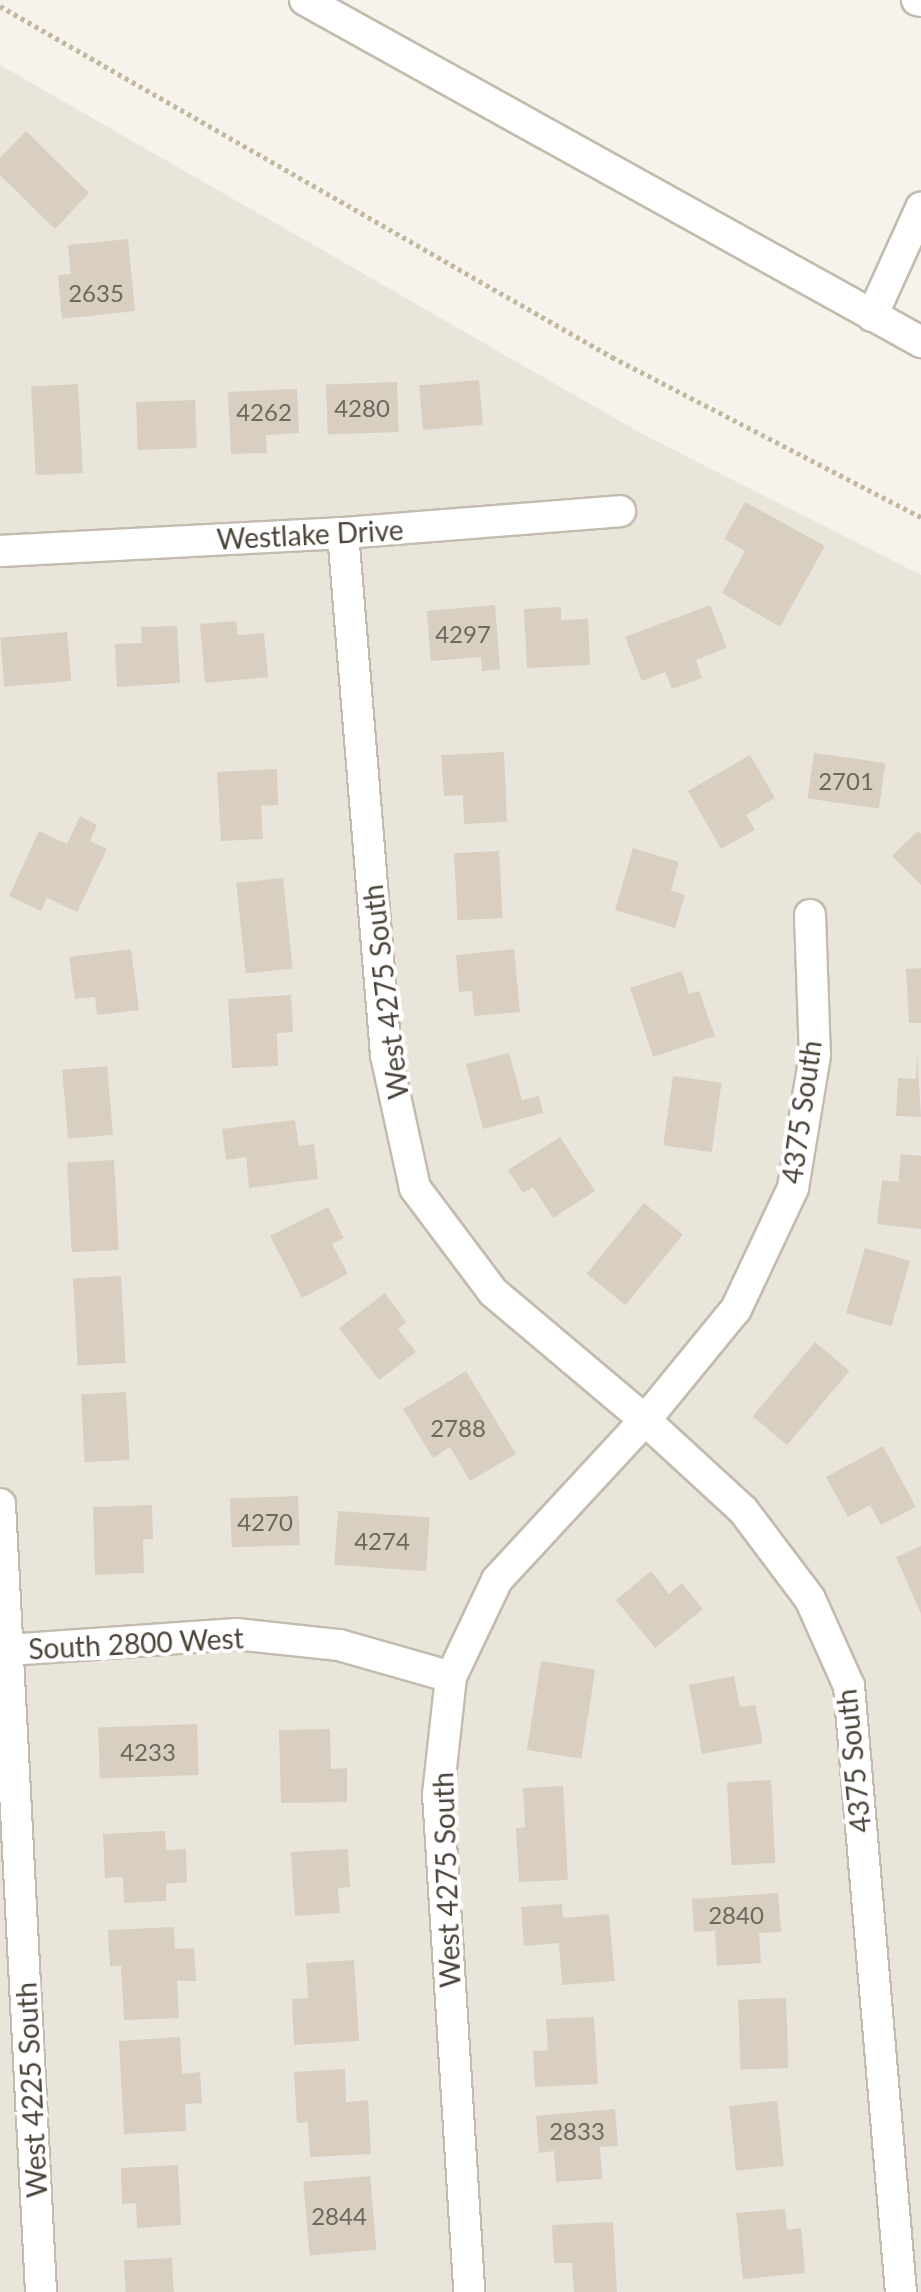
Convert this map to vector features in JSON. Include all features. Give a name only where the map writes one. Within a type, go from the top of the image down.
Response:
[{"type":"street","points":[[305,0],[921,342]]},
{"type":"street","points":[[872,316],[921,208]]},
{"type":"street","name":"Westlake Drive","points":[[0,551],[343,533],[620,511]]},
{"type":"street","name":"West 4275 South","points":[[343,533],[386,1055],[415,1188],[493,1292],[645,1420],[497,1580],[451,1677],[438,1794],[469,2292]]},
{"type":"street","name":"4375 South","points":[[810,915],[815,1055],[793,1188],[736,1309],[645,1420],[743,1510],[810,1599],[849,1686],[901,2292]]},
{"type":"street","name":"West 4225 South","points":[[0,1504],[41,2292]]},
{"type":"street","name":"South 2800 West","points":[[8,1650],[236,1634],[339,1645],[451,1677]]},
{"type":"path","points":[[0,6],[612,357],[921,517]]},
{"type":"shaded area","points":[[0,65],[646,436],[921,575],[921,2292],[0,2292]]},
{"type":"building","points":[[26,131],[89,193],[55,229],[0,175],[0,158]]},
{"type":"building","points":[[128,239],[135,311],[62,319],[58,275],[71,274],[68,245]]},
{"type":"building","points":[[479,380],[483,425],[423,430],[419,385]]},
{"type":"building","points":[[397,382],[399,432],[328,434],[326,384]]},
{"type":"building","points":[[78,384],[83,473],[36,475],[31,386]]},
{"type":"building","points":[[297,389],[299,433],[266,435],[267,453],[231,454],[228,392]]},
{"type":"building","points":[[195,400],[197,448],[138,450],[136,402]]},
{"type":"building","points":[[745,502],[825,546],[780,627],[722,593],[745,551],[724,539]]},
{"type":"building","points":[[495,605],[500,669],[482,671],[481,657],[431,661],[427,611]]},
{"type":"building","points":[[710,605],[727,648],[696,660],[702,678],[672,689],[665,672],[642,681],[625,637]]},
{"type":"building","points":[[561,607],[561,620],[588,619],[590,665],[527,668],[524,609]]},
{"type":"building","points":[[236,621],[238,635],[264,633],[268,677],[205,683],[200,624]]},
{"type":"building","points":[[177,626],[180,683],[117,687],[115,644],[142,643],[141,627]]},
{"type":"building","points":[[67,632],[71,681],[5,687],[0,638]]},
{"type":"building","points":[[504,752],[507,822],[464,824],[463,795],[444,796],[441,755]]},
{"type":"building","points":[[814,753],[885,763],[879,809],[808,799]]},
{"type":"building","points":[[750,755],[775,798],[746,815],[755,830],[721,849],[688,791]]},
{"type":"building","points":[[277,769],[278,805],[261,806],[263,839],[221,841],[217,772]]},
{"type":"building","points":[[80,816],[97,825],[90,841],[107,849],[77,912],[47,898],[41,911],[9,896],[39,831],[67,844]]},
{"type":"building","points":[[918,831],[921,834],[921,885],[892,856]]},
{"type":"building","points":[[633,848],[679,862],[671,890],[685,895],[675,928],[615,910]]},
{"type":"building","points":[[499,851],[503,918],[458,920],[454,853]]},
{"type":"building","points":[[283,878],[293,969],[246,973],[236,883]]},
{"type":"building","points":[[131,949],[139,1010],[97,1015],[95,997],[75,999],[69,957]]},
{"type":"building","points":[[514,949],[520,1012],[474,1016],[472,991],[459,992],[456,955]]},
{"type":"building","points":[[921,968],[921,1023],[909,1023],[906,969]]},
{"type":"building","points":[[682,971],[689,994],[699,991],[715,1036],[653,1057],[630,988]]},
{"type":"building","points":[[291,995],[293,1032],[277,1033],[278,1066],[232,1068],[228,999]]},
{"type":"building","points":[[509,1053],[522,1100],[539,1096],[543,1113],[483,1129],[466,1064]]},
{"type":"building","points":[[917,1053],[921,1117],[896,1116],[898,1078],[916,1079]]},
{"type":"building","points":[[107,1066],[113,1135],[68,1139],[62,1070]]},
{"type":"building","points":[[673,1076],[722,1083],[712,1152],[663,1145]]},
{"type":"building","points":[[295,1120],[299,1146],[314,1144],[318,1179],[249,1188],[246,1157],[226,1160],[222,1129]]},
{"type":"building","points":[[560,1137],[595,1191],[553,1218],[533,1187],[523,1193],[508,1170]]},
{"type":"building","points":[[901,1154],[921,1156],[921,1229],[877,1224],[882,1180],[898,1182]]},
{"type":"building","points":[[114,1160],[119,1250],[72,1252],[67,1162]]},
{"type":"building","points":[[644,1203],[683,1234],[626,1305],[587,1274]]},
{"type":"building","points":[[328,1207],[344,1238],[332,1244],[348,1274],[302,1298],[270,1236]]},
{"type":"building","points":[[865,1248],[910,1261],[891,1326],[846,1313]]},
{"type":"building","points":[[121,1276],[126,1363],[78,1365],[73,1279]]},
{"type":"building","points":[[385,1293],[406,1322],[398,1329],[416,1352],[379,1380],[339,1328]]},
{"type":"building","points":[[815,1342],[849,1371],[787,1445],[753,1416]]},
{"type":"building","points":[[466,1371],[516,1454],[470,1481],[450,1447],[433,1458],[403,1409]]},
{"type":"building","points":[[126,1392],[130,1460],[85,1462],[81,1394]]},
{"type":"building","points":[[883,1446],[916,1507],[881,1525],[870,1505],[848,1517],[826,1477]]},
{"type":"building","points":[[298,1496],[300,1545],[232,1547],[230,1498]]},
{"type":"building","points":[[152,1505],[153,1539],[143,1539],[144,1573],[95,1575],[93,1507]]},
{"type":"building","points":[[338,1511],[430,1517],[426,1571],[334,1565]]},
{"type":"building","points":[[921,1546],[921,1614],[896,1557]]},
{"type":"building","points":[[651,1571],[669,1594],[682,1583],[703,1609],[655,1648],[616,1600]]},
{"type":"building","points":[[541,1661],[595,1670],[581,1758],[527,1750]]},
{"type":"building","points":[[734,1676],[740,1707],[755,1705],[763,1743],[702,1754],[689,1685]]},
{"type":"building","points":[[197,1724],[199,1775],[100,1778],[98,1727]]},
{"type":"building","points":[[330,1729],[331,1769],[347,1768],[347,1802],[281,1803],[279,1730]]},
{"type":"building","points":[[771,1780],[775,1863],[731,1865],[727,1782]]},
{"type":"building","points":[[563,1786],[568,1880],[519,1882],[516,1828],[525,1827],[523,1788]]},
{"type":"building","points":[[165,1831],[166,1850],[186,1849],[187,1882],[166,1884],[166,1901],[124,1903],[123,1877],[105,1878],[103,1834]]},
{"type":"building","points":[[348,1849],[350,1887],[338,1888],[340,1913],[295,1916],[291,1852]]},
{"type":"building","points":[[778,1893],[781,1932],[759,1933],[761,1963],[717,1966],[715,1931],[694,1932],[692,1899]]},
{"type":"building","points":[[562,1904],[563,1918],[609,1914],[615,1981],[562,1985],[559,1943],[524,1946],[521,1907]]},
{"type":"building","points":[[174,1927],[175,1949],[194,1948],[196,1981],[177,1981],[179,2018],[124,2020],[121,1966],[110,1966],[108,1930]]},
{"type":"building","points":[[354,1960],[359,2041],[294,2045],[292,1999],[308,1998],[306,1963]]},
{"type":"building","points":[[786,1998],[788,2068],[740,2070],[738,2000]]},
{"type":"building","points":[[594,2017],[598,2084],[535,2087],[533,2051],[548,2050],[546,2019]]},
{"type":"building","points":[[180,2037],[182,2074],[200,2072],[202,2103],[185,2104],[186,2131],[124,2134],[119,2041]]},
{"type":"building","points":[[345,2069],[346,2102],[368,2100],[371,2154],[310,2157],[308,2122],[297,2123],[294,2072]]},
{"type":"building","points":[[777,2101],[784,2166],[736,2171],[729,2106]]},
{"type":"building","points":[[615,2109],[618,2146],[600,2147],[602,2179],[556,2182],[554,2151],[539,2153],[536,2116]]},
{"type":"building","points":[[178,2165],[181,2225],[137,2228],[136,2203],[122,2204],[121,2168]]},
{"type":"building","points":[[370,2176],[376,2250],[310,2256],[303,2182]]},
{"type":"building","points":[[785,2209],[787,2230],[801,2228],[805,2273],[743,2279],[736,2213]]},
{"type":"building","points":[[613,2222],[617,2292],[574,2292],[572,2263],[554,2263],[552,2225]]},
{"type":"building","points":[[172,2258],[174,2292],[126,2292],[124,2261]]}]
